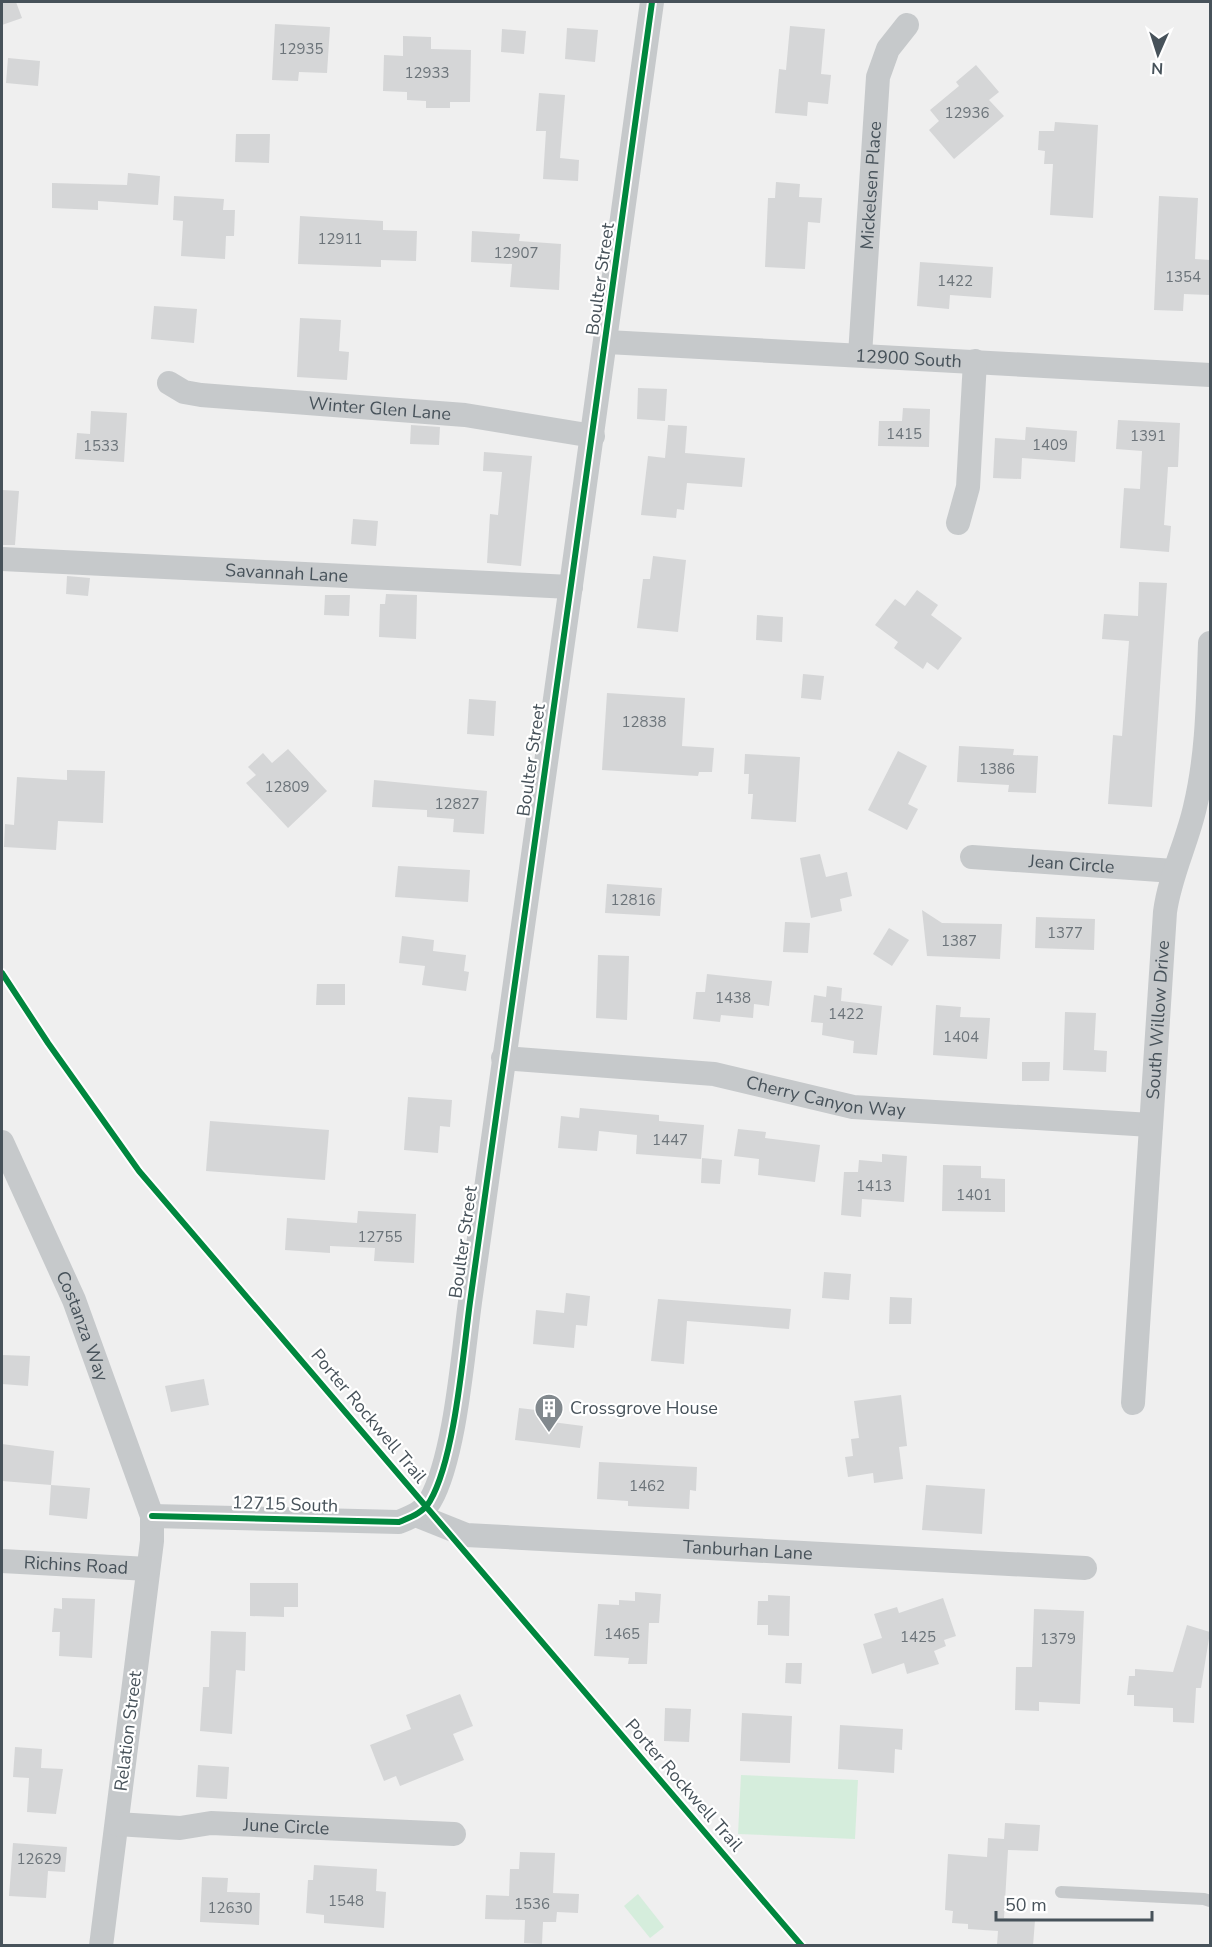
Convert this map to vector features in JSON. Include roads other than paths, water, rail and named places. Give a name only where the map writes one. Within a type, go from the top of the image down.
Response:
[{"type":"street","name":"Boulter Street","points":[[416,1515],[430,1501],[438,1482],[448,1446],[464,1344],[502,1058],[607,342],[652,2]]},
{"type":"street","name":"Mickelsen Place","points":[[860,355],[878,77],[888,49],[907,25]]},
{"type":"street","name":"12900 South","points":[[607,342],[1210,375]]},
{"type":"street","points":[[958,523],[968,486],[975,362]]},
{"type":"street","name":"Winter Glen Lane","points":[[169,383],[184,392],[201,395],[465,415],[593,436]]},
{"type":"street","name":"Savannah Lane","points":[[2,559],[571,587]]},
{"type":"street","name":"South Willow Drive","points":[[1133,1403],[1160,964],[1167,899],[1174,871],[1189,830],[1200,783],[1210,643]]},
{"type":"street","name":"Jean Circle","points":[[972,857],[1174,871]]},
{"type":"street","name":"Cherry Canyon Way","points":[[502,1058],[714,1074],[853,1107],[1151,1125]]},
{"type":"street","name":"Costanza Way","points":[[2,1142],[74,1300],[152,1516]]},
{"type":"street","name":"12715 South","points":[[152,1516],[399,1522],[416,1515]]},
{"type":"street","name":"Tanburhan Lane","points":[[416,1515],[466,1535],[1084,1568]]},
{"type":"street","name":"Relation Street","points":[[101,1946],[148,1569],[152,1516]]},
{"type":"street","name":"Richins Road","points":[[2,1561],[148,1569]]},
{"type":"street","name":"June Circle","points":[[117,1824],[180,1828],[211,1823],[454,1834]]},
{"type":"lane","points":[[1061,1892],[1210,1901]]},
{"type":"place","name":"Crossgrove House","points":[[549,1434]]}]
